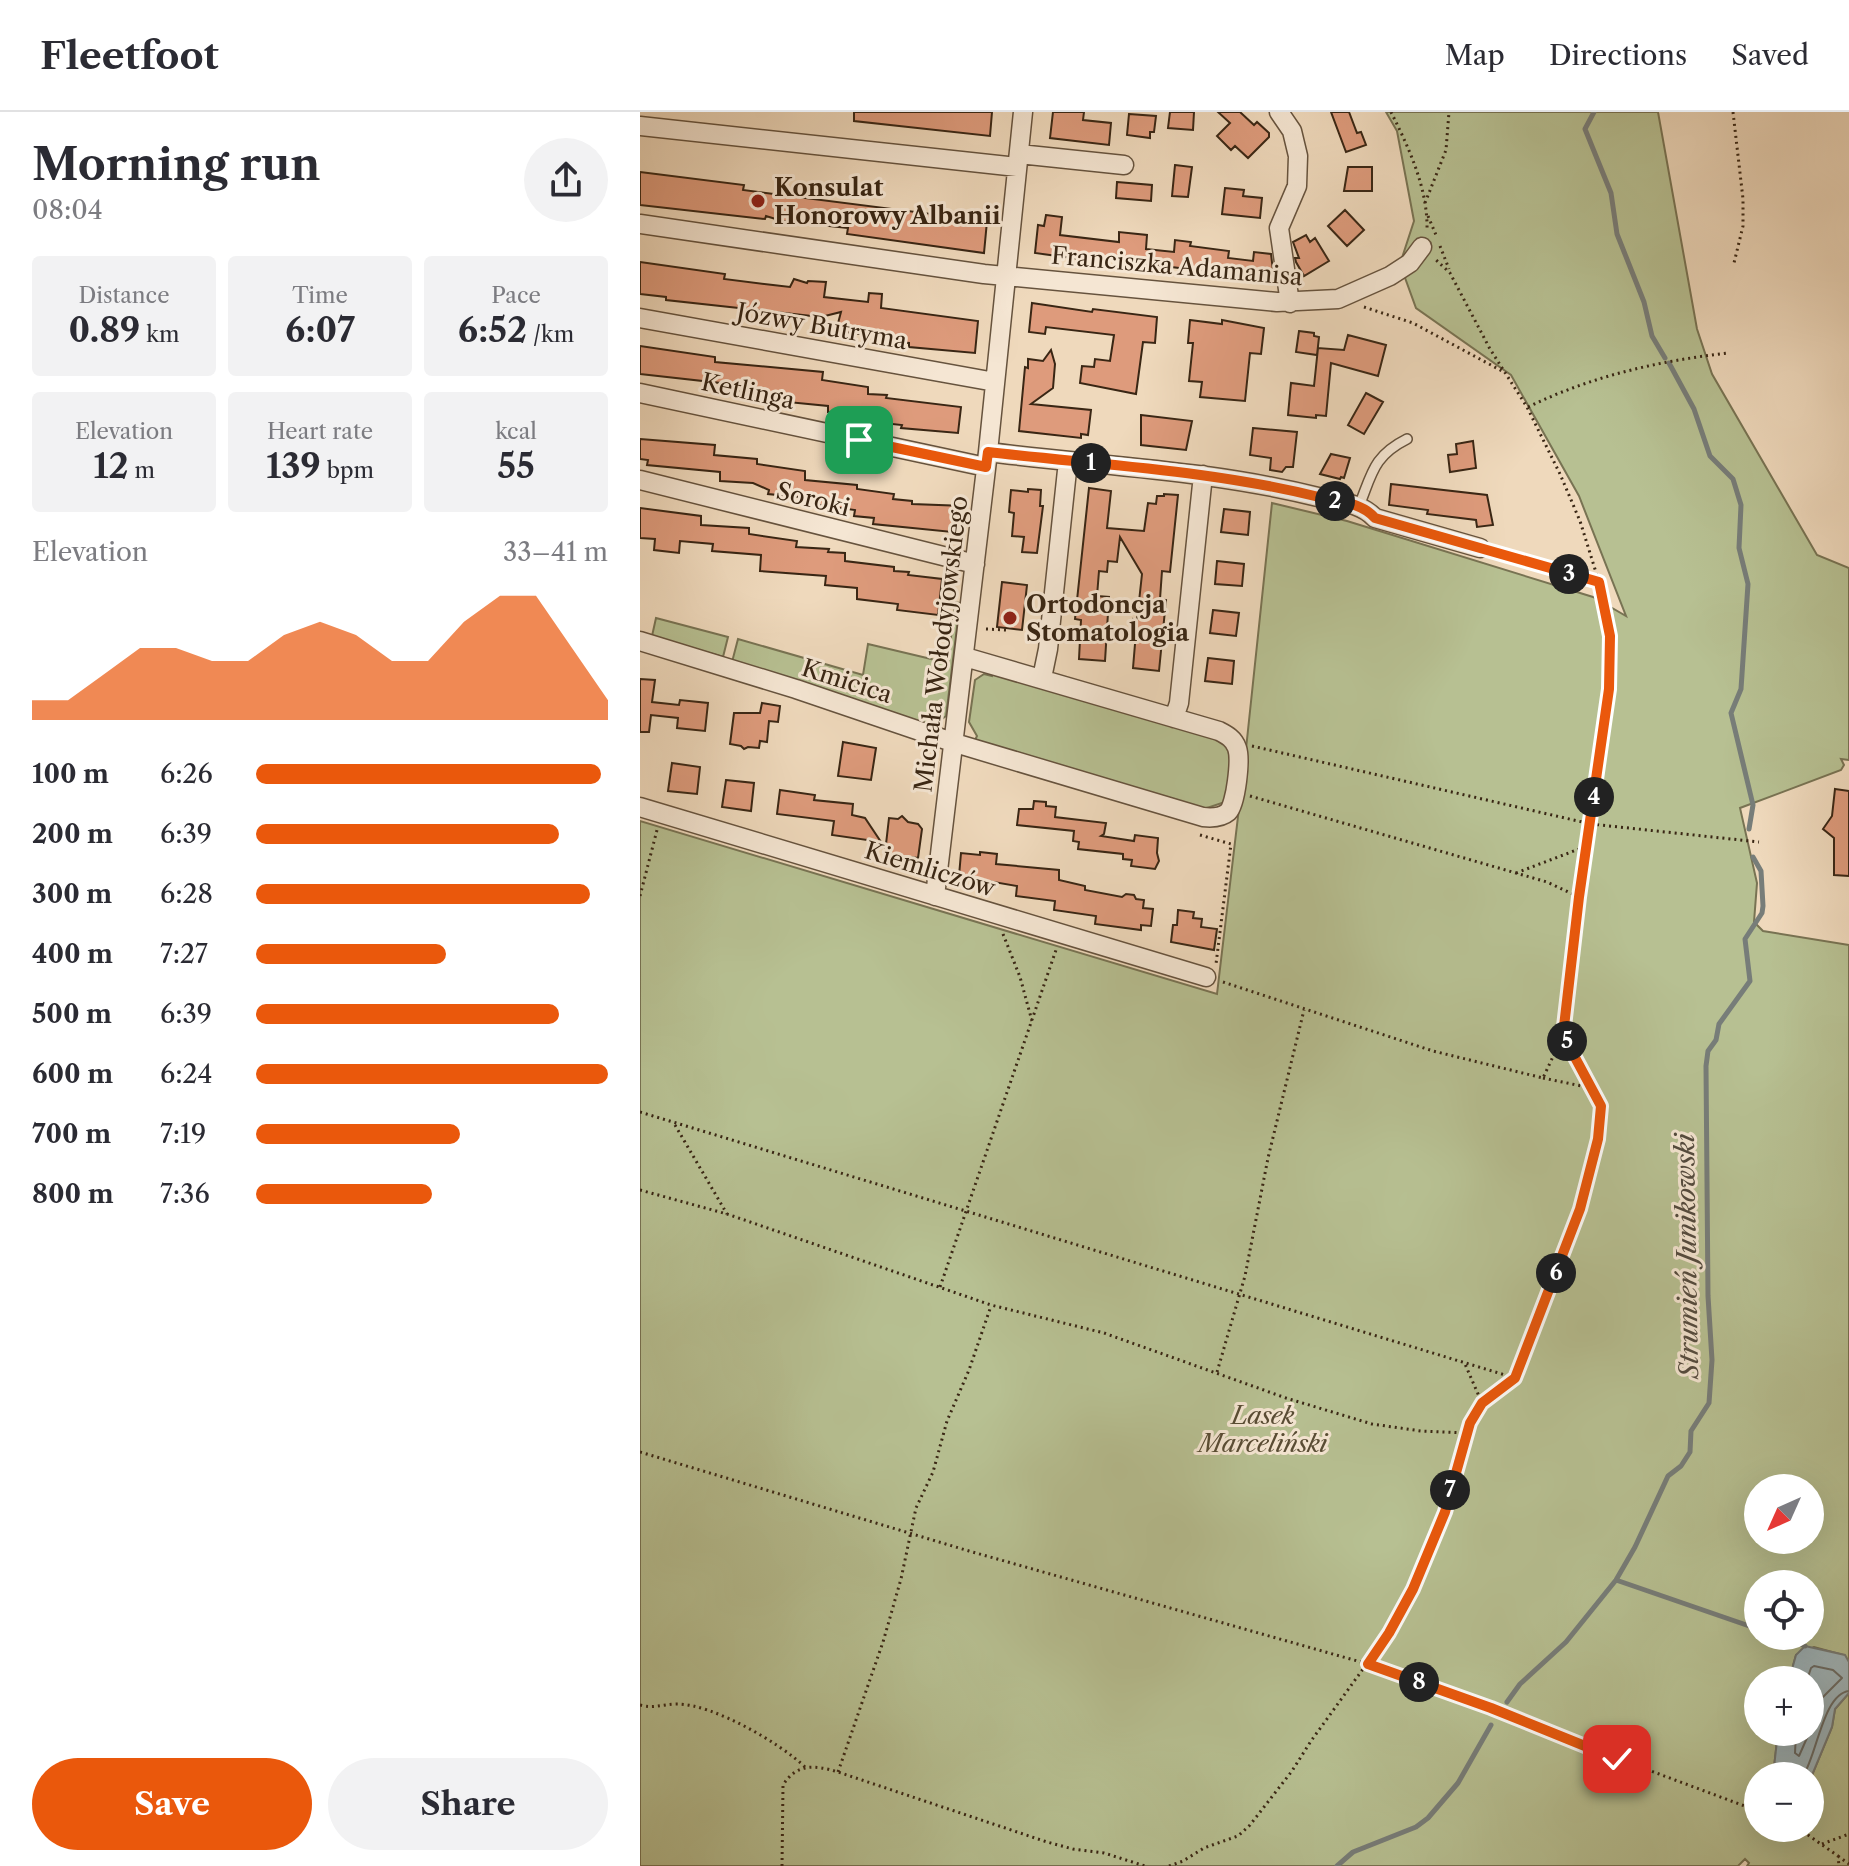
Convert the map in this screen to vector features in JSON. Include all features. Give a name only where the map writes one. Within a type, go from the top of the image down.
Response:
[{"type":"street","name":"Michała Wołodyjowskiego","points":[[935,896],[965,657],[1023,112]]},
{"type":"street","points":[[1279,112],[1292,131],[1298,156],[1297,186],[1279,228],[1290,303]]},
{"type":"street","points":[[640,126],[1018,160],[1124,165]]},
{"type":"street","name":"Franciszka Adamanisa","points":[[640,224],[1006,276],[1290,303],[1338,299],[1404,268],[1422,247]]},
{"type":"street","name":"Józwy Butryma","points":[[640,318],[995,382]]},
{"type":"street","name":"Ketlinga","points":[[640,393],[987,460],[1068,461],[1264,484],[1359,506],[1375,518],[1480,548]]},
{"type":"street","points":[[1042,678],[1048,649],[1068,461]]},
{"type":"street","points":[[965,657],[1174,718],[1179,703],[1203,475]]},
{"type":"street","name":"Soroki","points":[[640,480],[975,564]]},
{"type":"street","name":"Kmicica","points":[[640,641],[955,743],[1203,817],[1219,817],[1228,812],[1234,803],[1238,749],[1227,735],[1174,718]]},
{"type":"street","name":"Kiemliczów","points":[[640,807],[935,896],[1214,974]]},
{"type":"lane","points":[[1359,506],[1379,459],[1388,448],[1407,439]]},
{"type":"path","points":[[1391,112],[1409,153],[1425,203],[1427,230],[1422,247],[1450,273],[1490,349],[1527,407],[1580,521],[1599,582],[1610,636],[1609,689],[1563,1035],[1543,1078]]},
{"type":"path","points":[[1425,203],[1446,150],[1449,112]]},
{"type":"path","points":[[1733,112],[1743,199],[1743,226],[1734,263]]},
{"type":"path","points":[[1338,299],[1413,323],[1505,373]]},
{"type":"path","points":[[1527,407],[1559,392],[1638,367],[1728,353]]},
{"type":"path","points":[[1480,548],[1599,582]]},
{"type":"path","points":[[979,628],[1006,630]]},
{"type":"path","points":[[1247,745],[1591,824],[1759,842]]},
{"type":"path","points":[[1239,792],[1547,882],[1579,897]]},
{"type":"path","points":[[640,896],[660,821]]},
{"type":"path","points":[[1198,833],[1231,844],[1214,974],[1304,1010],[1433,1051],[1592,1089]]},
{"type":"path","points":[[1515,873],[1587,846]]},
{"type":"path","points":[[1000,926],[1020,977],[1032,1021]]},
{"type":"path","points":[[940,1287],[1058,944]]},
{"type":"path","points":[[1217,1373],[1239,1295],[1304,1010]]},
{"type":"path","points":[[1169,1866],[1204,1848],[1238,1836],[1250,1825],[1368,1664],[1413,1589],[1445,1512],[1465,1433],[1482,1403],[1515,1378],[1580,1209],[1598,1139],[1601,1106],[1563,1035]]},
{"type":"path","points":[[640,1112],[1515,1378]]},
{"type":"path","points":[[675,1125],[727,1214]]},
{"type":"path","points":[[640,1190],[727,1214],[991,1305],[1104,1333],[1286,1398],[1372,1424],[1465,1433]]},
{"type":"path","points":[[838,1772],[883,1642],[920,1498],[933,1472],[947,1421],[969,1370],[991,1305]]},
{"type":"path","points":[[1465,1364],[1482,1403]]},
{"type":"path","points":[[640,1452],[1368,1664],[1744,1806]]},
{"type":"path","points":[[640,1705],[655,1709],[675,1704],[698,1707],[769,1739],[805,1767]]},
{"type":"path","points":[[782,1866],[783,1785],[791,1775],[805,1767],[817,1766],[1047,1842],[1104,1853],[1145,1866]]},
{"type":"path","points":[[1822,1844],[1849,1834]]},
{"type":"path","points":[[1819,1842],[1849,1864]]},
{"type":"path","points":[[1838,1856],[1839,1866]]},
{"type":"green space","name":"Lasek Marceliński","points":[[1386,112],[1658,112],[1697,329],[1712,374],[1817,555],[1849,568],[1849,760],[1841,759],[1844,765],[1841,770],[1740,808],[1757,883],[1754,922],[1763,931],[1849,945],[1849,1662],[1844,1655],[1824,1650],[1824,1570],[1744,1570],[1744,1650],[1807,1650],[1796,1655],[1793,1666],[1744,1666],[1744,1746],[1776,1746],[1775,1762],[1744,1762],[1744,1842],[1824,1842],[1824,1762],[1817,1762],[1832,1727],[1835,1709],[1849,1693],[1849,1866],[1747,1866],[1749,1863],[1745,1859],[1738,1866],[640,1866],[640,821],[1217,994],[1272,503],[1347,521],[1593,597],[1626,616],[1579,496],[1511,375],[1416,308],[1400,264],[1414,221],[1397,131]]},
{"type":"green space","points":[[955,602],[960,603],[946,716],[938,722],[930,722],[929,726],[732,662],[738,639],[863,675],[868,644],[948,663]]},
{"type":"green space","points":[[656,618],[728,637],[723,657],[652,636]]},
{"type":"green space","points":[[993,671],[1212,735],[1231,748],[1228,801],[1204,809],[975,740],[977,736],[969,722],[975,680],[984,674],[992,676]]},
{"type":"water","points":[[1801,1650],[1823,1650],[1845,1655],[1849,1662],[1849,1693],[1835,1709],[1832,1727],[1817,1762],[1775,1762],[1776,1746],[1824,1746],[1824,1666],[1793,1666]]},
{"type":"building","points":[[854,112],[992,112],[990,136],[854,121]]},
{"type":"building","points":[[1053,112],[1084,112],[1083,120],[1111,123],[1109,145],[1050,138]]},
{"type":"building","points":[[1170,112],[1194,112],[1193,130],[1168,128]]},
{"type":"building","points":[[1218,112],[1240,112],[1254,125],[1257,122],[1269,133],[1269,137],[1248,158],[1235,146],[1231,150],[1217,136],[1230,123]]},
{"type":"building","points":[[1331,112],[1349,112],[1357,133],[1361,132],[1366,145],[1346,152]]},
{"type":"building","points":[[1129,114],[1156,116],[1150,138],[1127,135]]},
{"type":"building","points":[[1175,165],[1192,167],[1188,197],[1172,196]]},
{"type":"building","points":[[1348,167],[1372,167],[1372,191],[1344,191]]},
{"type":"building","points":[[640,172],[744,185],[743,190],[987,221],[984,253],[847,234],[848,228],[782,221],[766,216],[765,219],[640,205]]},
{"type":"building","points":[[1117,182],[1152,185],[1151,201],[1116,198]]},
{"type":"building","points":[[1225,188],[1244,190],[1243,196],[1262,198],[1260,218],[1222,214]]},
{"type":"building","points":[[1345,210],[1364,230],[1347,246],[1328,226]]},
{"type":"building","points":[[1046,215],[1062,217],[1060,235],[1119,242],[1119,232],[1147,235],[1146,249],[1174,252],[1175,240],[1191,242],[1190,246],[1229,251],[1228,258],[1253,261],[1254,252],[1271,254],[1274,279],[1269,283],[1259,281],[1259,278],[1035,253],[1038,225],[1044,226]]},
{"type":"building","points":[[1306,235],[1310,242],[1315,238],[1329,261],[1304,276],[1296,262],[1295,258],[1299,258],[1293,242]]},
{"type":"building","points":[[640,262],[725,274],[724,279],[790,287],[794,279],[807,283],[826,282],[824,297],[868,302],[869,293],[882,294],[881,308],[978,321],[975,353],[909,347],[909,343],[877,340],[878,336],[836,331],[841,312],[821,317],[666,300],[666,297],[640,294]]},
{"type":"building","points":[[1032,303],[1157,317],[1155,343],[1143,342],[1136,394],[1080,383],[1082,366],[1094,367],[1095,359],[1110,361],[1114,335],[1046,327],[1045,334],[1029,332]]},
{"type":"building","points":[[1190,320],[1222,324],[1222,320],[1264,328],[1261,354],[1250,353],[1245,401],[1200,397],[1202,382],[1189,381],[1193,343],[1188,343]]},
{"type":"building","points":[[1299,331],[1319,337],[1317,355],[1296,352]]},
{"type":"building","points":[[1348,335],[1386,345],[1378,376],[1331,363],[1326,416],[1288,415],[1291,383],[1314,386],[1318,348],[1344,350]]},
{"type":"building","points":[[640,346],[715,357],[715,362],[823,372],[822,380],[868,387],[868,394],[961,407],[958,433],[865,421],[865,416],[828,412],[828,406],[777,401],[778,398],[728,390],[729,384],[640,374]]},
{"type":"building","points":[[1051,350],[1055,364],[1053,388],[1031,404],[1091,410],[1088,435],[1081,434],[1081,438],[1019,431],[1028,359],[1043,361]]},
{"type":"building","points":[[1366,393],[1383,402],[1364,434],[1348,425]]},
{"type":"building","points":[[1141,415],[1192,421],[1186,450],[1141,445]]},
{"type":"building","points":[[1253,428],[1297,432],[1293,467],[1286,467],[1282,472],[1270,470],[1271,458],[1250,455]]},
{"type":"building","points":[[640,439],[715,445],[714,455],[757,459],[757,464],[805,471],[805,480],[857,485],[857,489],[894,494],[893,499],[912,501],[912,504],[965,506],[962,533],[873,524],[874,518],[854,516],[855,510],[819,505],[819,499],[768,494],[769,490],[753,483],[720,481],[720,472],[647,465],[648,460],[640,459]]},
{"type":"building","points":[[1473,441],[1476,468],[1450,472],[1448,455],[1457,454],[1456,444]]},
{"type":"building","points":[[1331,454],[1350,458],[1344,478],[1320,474]]},
{"type":"building","points":[[1391,484],[1487,495],[1493,525],[1477,527],[1476,520],[1427,514],[1428,510],[1389,505]]},
{"type":"building","points":[[1089,488],[1111,491],[1107,528],[1144,531],[1148,503],[1156,504],[1157,496],[1164,494],[1178,495],[1170,572],[1162,571],[1160,599],[1166,600],[1159,671],[1133,668],[1136,632],[1132,632],[1133,619],[1137,620],[1142,574],[1120,537],[1117,562],[1108,561],[1107,572],[1099,571],[1097,596],[1109,597],[1105,661],[1079,659],[1081,620],[1075,619]]},
{"type":"building","points":[[1028,489],[1041,490],[1040,506],[1043,506],[1037,553],[1022,552],[1024,537],[1012,536],[1014,513],[1009,512],[1011,490],[1028,492]]},
{"type":"building","points":[[640,508],[701,516],[701,525],[749,528],[749,534],[797,541],[796,547],[845,553],[845,561],[894,567],[894,571],[909,572],[908,575],[942,579],[938,615],[897,610],[898,604],[857,599],[857,588],[825,585],[826,576],[760,571],[761,555],[712,551],[713,544],[680,541],[679,553],[654,550],[655,539],[640,538]]},
{"type":"building","points":[[1224,509],[1250,512],[1248,535],[1221,532]]},
{"type":"building","points":[[1217,561],[1244,564],[1242,586],[1215,584]]},
{"type":"building","points":[[1002,582],[1027,585],[1022,630],[997,627]]},
{"type":"building","points":[[1213,610],[1239,613],[1236,636],[1210,633]]},
{"type":"building","points":[[1208,658],[1234,661],[1232,684],[1205,681]]},
{"type":"building","points":[[640,679],[655,680],[652,702],[679,705],[680,700],[708,703],[705,731],[677,728],[678,718],[651,715],[649,732],[640,732]]},
{"type":"building","points":[[762,703],[780,706],[778,722],[769,721],[767,742],[760,741],[759,748],[744,749],[730,744],[734,713],[760,713]]},
{"type":"building","points":[[843,742],[876,748],[871,780],[838,776]]},
{"type":"building","points":[[672,763],[700,767],[697,794],[668,791]]},
{"type":"building","points":[[726,780],[754,783],[751,811],[722,807]]},
{"type":"building","points":[[1835,789],[1849,791],[1849,876],[1834,875],[1834,838],[1823,829],[1832,816]]},
{"type":"building","points":[[780,790],[815,795],[814,800],[853,804],[852,815],[865,818],[881,842],[832,835],[834,821],[777,814]]},
{"type":"building","points":[[1034,801],[1056,807],[1055,817],[1106,823],[1101,836],[1134,841],[1135,835],[1158,838],[1159,861],[1155,869],[1131,866],[1132,860],[1123,859],[1123,854],[1078,849],[1079,842],[1073,841],[1074,831],[1017,825],[1019,809],[1033,809]]},
{"type":"building","points":[[902,816],[922,829],[918,858],[911,857],[906,863],[900,855],[885,853],[889,818]]},
{"type":"building","points":[[980,852],[997,854],[996,864],[1059,870],[1059,880],[1085,886],[1085,890],[1122,897],[1134,895],[1136,899],[1144,900],[1143,908],[1153,909],[1151,926],[1141,925],[1141,930],[1095,924],[1096,916],[1054,910],[1055,901],[1016,896],[1017,886],[959,876],[961,853],[980,855]]},
{"type":"building","points":[[1178,910],[1194,912],[1193,918],[1202,919],[1201,927],[1217,929],[1214,950],[1171,942]]},
{"type":"waterway","name":"Strumień Junikowski","points":[[1594,112],[1585,129],[1611,193],[1617,234],[1644,302],[1652,336],[1665,358]]},
{"type":"waterway","name":"Strumień Junikowski","points":[[1669,363],[1694,409],[1710,456],[1733,479],[1741,505],[1739,548],[1748,584],[1741,689],[1731,713],[1753,805],[1749,829]]},
{"type":"waterway","name":"Strumień Junikowski","points":[[1507,1702],[1520,1684],[1566,1642],[1616,1580],[1668,1476],[1681,1466],[1690,1452],[1691,1431],[1709,1403],[1712,1360],[1708,1296],[1706,1066],[1708,1051],[1716,1040],[1719,1024],[1750,981],[1745,939],[1762,913],[1763,906],[1761,871],[1753,857]]},
{"type":"waterway","points":[[1616,1580],[1744,1624]]},
{"type":"waterway","name":"Strumień Junikowski","points":[[1337,1866],[1353,1852],[1416,1827],[1428,1818],[1458,1783],[1491,1725]]},
{"type":"place","name":"Konsulat Honorowy Albanii","points":[[758,201]]},
{"type":"place","name":"Ortodoncja Stomatologia","points":[[1010,618]]},
{"type":"route","points":[[859,440],[986,467],[988,452],[1264,484],[1350,503],[1367,509],[1375,518],[1599,582],[1610,636],[1609,689],[1563,1035],[1601,1106],[1598,1139],[1580,1209],[1515,1378],[1482,1403],[1470,1423],[1445,1512],[1413,1589],[1368,1664],[1491,1708],[1617,1759]]}]
